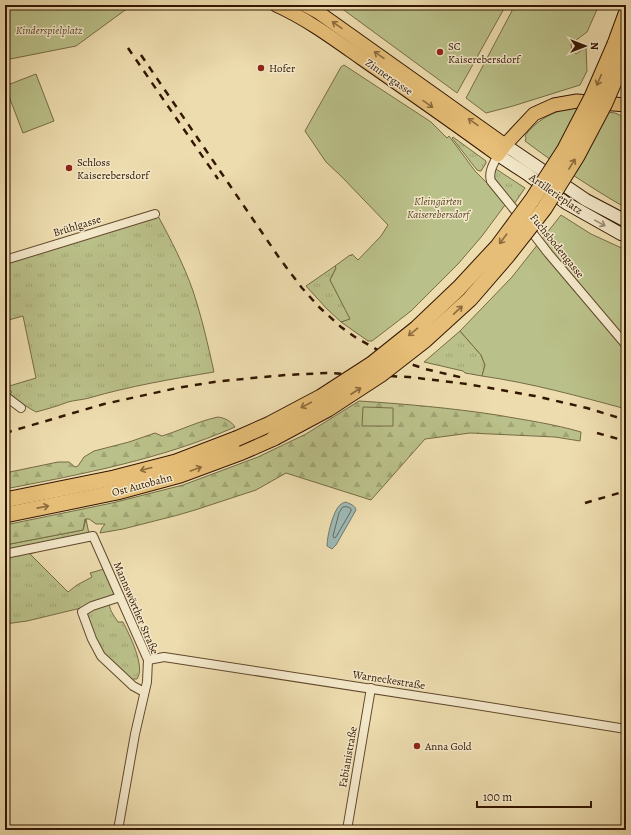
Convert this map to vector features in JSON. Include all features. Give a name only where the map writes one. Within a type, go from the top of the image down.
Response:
[{"type":"highway","name":"Ost Autobahn","points":[[5,500],[120,476],[176,462],[270,424],[321,397],[372,364],[417,328],[459,288],[498,246],[532,200],[561,156],[592,97],[626,14]]},
{"type":"highway","name":"Ost Autobahn","points":[[5,515],[117,492],[180,475],[242,452],[274,438],[328,409],[380,375],[425,340],[470,299],[508,255],[544,209],[577,156],[605,103],[626,54]]},
{"type":"main road","name":"Zinnergasse","points":[[276,5],[312,24],[402,86],[501,150]]},
{"type":"main road","name":"Zinnergasse","points":[[305,5],[321,9],[501,150]]},
{"type":"main road","points":[[501,150],[534,114],[554,105],[577,101],[626,105]]},
{"type":"main road","name":"Artillerieplatz","points":[[501,150],[626,222]]},
{"type":"main road","name":"Artillerieplatz","points":[[501,150],[527,174],[566,203],[626,236]]},
{"type":"street","points":[[312,24],[321,9]]},
{"type":"street","name":"Fuchsbodengasse","points":[[501,150],[490,173],[491,181],[548,253],[626,345]]},
{"type":"street","name":"Brühlgasse","points":[[5,260],[155,214]]},
{"type":"street","points":[[5,396],[20,408]]},
{"type":"street","name":"Mannswörther Straße","points":[[5,554],[93,536],[148,660],[147,682],[135,734],[118,830]]},
{"type":"street","points":[[120,597],[92,606],[82,612],[92,639],[101,656],[133,686],[144,692]]},
{"type":"street","name":"Warneckestraße","points":[[148,660],[164,657],[371,688],[626,729]]},
{"type":"street","name":"Fabianistraße","points":[[347,830],[371,688]]},
{"type":"green space","name":"Kinderspielplatz","points":[[5,5],[132,5],[76,46],[5,60]]},
{"type":"green space","name":"SC Kaiserebersdorf","points":[[337,5],[506,5],[457,93]]},
{"type":"green space","points":[[515,5],[599,5],[587,32],[571,44],[572,50],[576,54],[586,47],[587,71],[580,85],[486,113],[466,98]]},
{"type":"green space","name":"Kleingärten Kaiserebersdorf","points":[[344,65],[431,122],[447,138],[449,136],[475,171],[491,187],[505,205],[482,236],[458,264],[411,311],[372,341],[368,341],[341,322],[350,319],[330,280],[336,268],[335,266],[352,254],[358,260],[381,236],[388,225],[326,162],[305,131],[341,67]]},
{"type":"green space","points":[[36,74],[54,121],[23,133],[5,86]]},
{"type":"green space","points":[[569,108],[615,113],[620,115],[623,119],[626,129],[626,208],[574,176],[525,141],[525,136],[538,122],[556,112]]},
{"type":"green space","points":[[453,137],[486,161],[481,171],[477,170],[452,138]]},
{"type":"green space","points":[[496,169],[525,188],[514,204],[495,180],[494,175]]},
{"type":"green space","points":[[561,215],[591,234],[626,250],[626,409],[536,386],[482,376],[485,365],[481,355],[460,331],[512,277]]},
{"type":"green space","points":[[158,216],[181,262],[193,291],[214,372],[135,386],[86,399],[68,402],[36,412],[24,405],[10,394],[12,392],[6,387],[36,378],[23,316],[5,321],[5,263]]},
{"type":"green space","points":[[335,266],[336,268],[330,280],[351,319],[341,322],[306,286]]},
{"type":"green space","points":[[460,331],[481,355],[485,365],[482,376],[424,362]]},
{"type":"green space","points":[[359,401],[463,410],[539,422],[581,432],[580,441],[555,437],[470,433],[425,439],[371,500],[286,473],[256,490],[178,515],[123,529],[100,533],[105,524],[96,524],[89,519],[85,519],[83,530],[5,545],[5,525],[112,503],[183,485],[258,457],[306,434]]},
{"type":"green space","points":[[363,407],[393,408],[393,426],[362,426]]},
{"type":"green space","points":[[218,417],[228,420],[235,427],[151,457],[93,471],[5,489],[5,473],[58,462],[69,462],[75,467],[78,466],[84,457],[94,451],[129,442],[155,433],[162,436]]},
{"type":"green space","points":[[86,519],[89,534],[30,554],[68,592],[92,577],[90,573],[104,569],[114,593],[111,597],[109,605],[110,608],[118,622],[123,622],[136,650],[139,667],[137,679],[132,680],[118,670],[98,646],[88,616],[81,608],[27,621],[5,624],[5,545],[83,530]]},
{"type":"water","points":[[346,502],[353,506],[356,510],[336,545],[332,549],[327,546],[331,524],[337,508]]},
{"type":"railway","points":[[128,48],[218,179]]},
{"type":"railway","points":[[141,55],[280,259],[302,288],[319,307],[341,327],[355,337],[390,357],[425,369],[464,378]]},
{"type":"railway","points":[[5,433],[104,404],[177,388],[252,378],[327,373],[409,377],[467,384],[535,396],[587,408],[626,420]]},
{"type":"railway","points":[[597,433],[626,441]]},
{"type":"railway","points":[[585,503],[626,491]]},
{"type":"place","name":"SC Kaiserebersdorf","points":[[440,52]]},
{"type":"place","name":"Hofer","points":[[261,68]]},
{"type":"place","name":"Schloss Kaiserebersdorf","points":[[69,168]]},
{"type":"place","name":"Anna Gold","points":[[417,746]]}]
